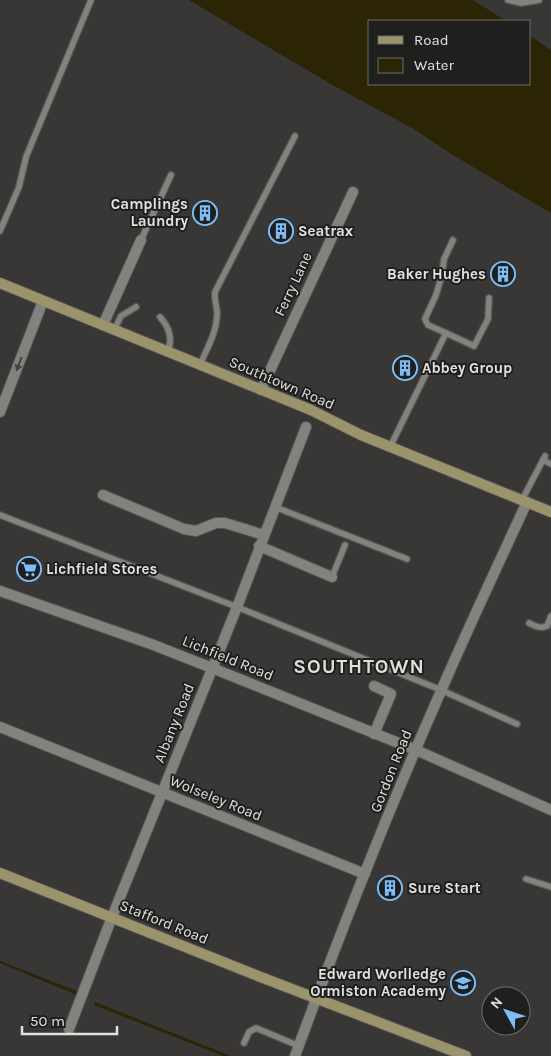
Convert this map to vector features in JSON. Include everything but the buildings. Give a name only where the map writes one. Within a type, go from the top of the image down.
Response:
[{"type":"street","name":"Ferry Lane","points":[[260,390],[353,192]]},
{"type":"street","points":[[103,325],[141,240]]},
{"type":"street","name":"Southtown Road","points":[[0,283],[311,410],[390,447],[551,512]]},
{"type":"street","points":[[0,412],[43,301]]},
{"type":"street","name":"Albany Road","points":[[69,1029],[237,607],[306,427]]},
{"type":"street","points":[[103,495],[184,529],[196,531],[216,523],[226,523],[264,535]]},
{"type":"street","name":"Gordon Road","points":[[295,1056],[365,874],[416,750],[524,501]]},
{"type":"street","points":[[259,546],[332,577]]},
{"type":"street","name":"Lichfield Road","points":[[0,591],[151,644],[212,668],[416,750],[551,810]]},
{"type":"street","points":[[374,686],[391,694],[374,734]]},
{"type":"street","name":"Wolseley Road","points":[[0,728],[365,874]]},
{"type":"street","name":"Stafford Road","points":[[0,873],[466,1056]]},
{"type":"lane","points":[[0,231],[19,187],[26,157],[91,0]]},
{"type":"lane","points":[[508,0],[521,3],[540,0]]},
{"type":"lane","points":[[200,365],[216,331],[218,313],[214,303],[215,292],[295,136]]},
{"type":"lane","points":[[141,240],[171,176]]},
{"type":"lane","points":[[453,240],[444,259],[442,275],[436,295],[425,319],[428,325],[474,346],[488,319],[488,298]]},
{"type":"lane","points":[[114,330],[121,316],[136,307]]},
{"type":"lane","points":[[160,317],[168,326],[171,342],[168,351]]},
{"type":"lane","points":[[390,447],[446,333]]},
{"type":"lane","points":[[524,501],[544,458],[551,464]]},
{"type":"lane","points":[[275,507],[407,559]]},
{"type":"lane","points":[[0,515],[237,607],[441,690],[517,724]]},
{"type":"lane","points":[[332,577],[345,545]]},
{"type":"lane","points":[[529,623],[539,628],[547,626],[551,616]]},
{"type":"lane","points":[[526,878],[551,887]]},
{"type":"lane","points":[[244,1043],[249,1032],[259,1028],[298,1046]]},
{"type":"water","points":[[189,0],[473,0],[504,20],[368,20],[368,85],[531,85],[531,37],[551,50],[551,213],[453,155],[412,128],[336,87]]},
{"type":"water","points":[[0,961],[79,992],[77,995],[0,963]]},
{"type":"water","points":[[95,1002],[231,1056],[223,1056],[94,1005]]},
{"type":"place","name":"Camplings Laundry","points":[[205,213]]},
{"type":"place","name":"Seatrax","points":[[281,231]]},
{"type":"place","name":"Baker Hughes","points":[[503,274]]},
{"type":"place","name":"Abbey Group","points":[[405,368]]},
{"type":"place","name":"Lichfield Stores","points":[[29,569]]},
{"type":"place","name":"Sure Start","points":[[390,888]]},
{"type":"place","name":"Edward Worlledge Ormiston Academy","points":[[463,983]]},
{"type":"district","name":"SOUTHTOWN","points":[[359,666]]}]
